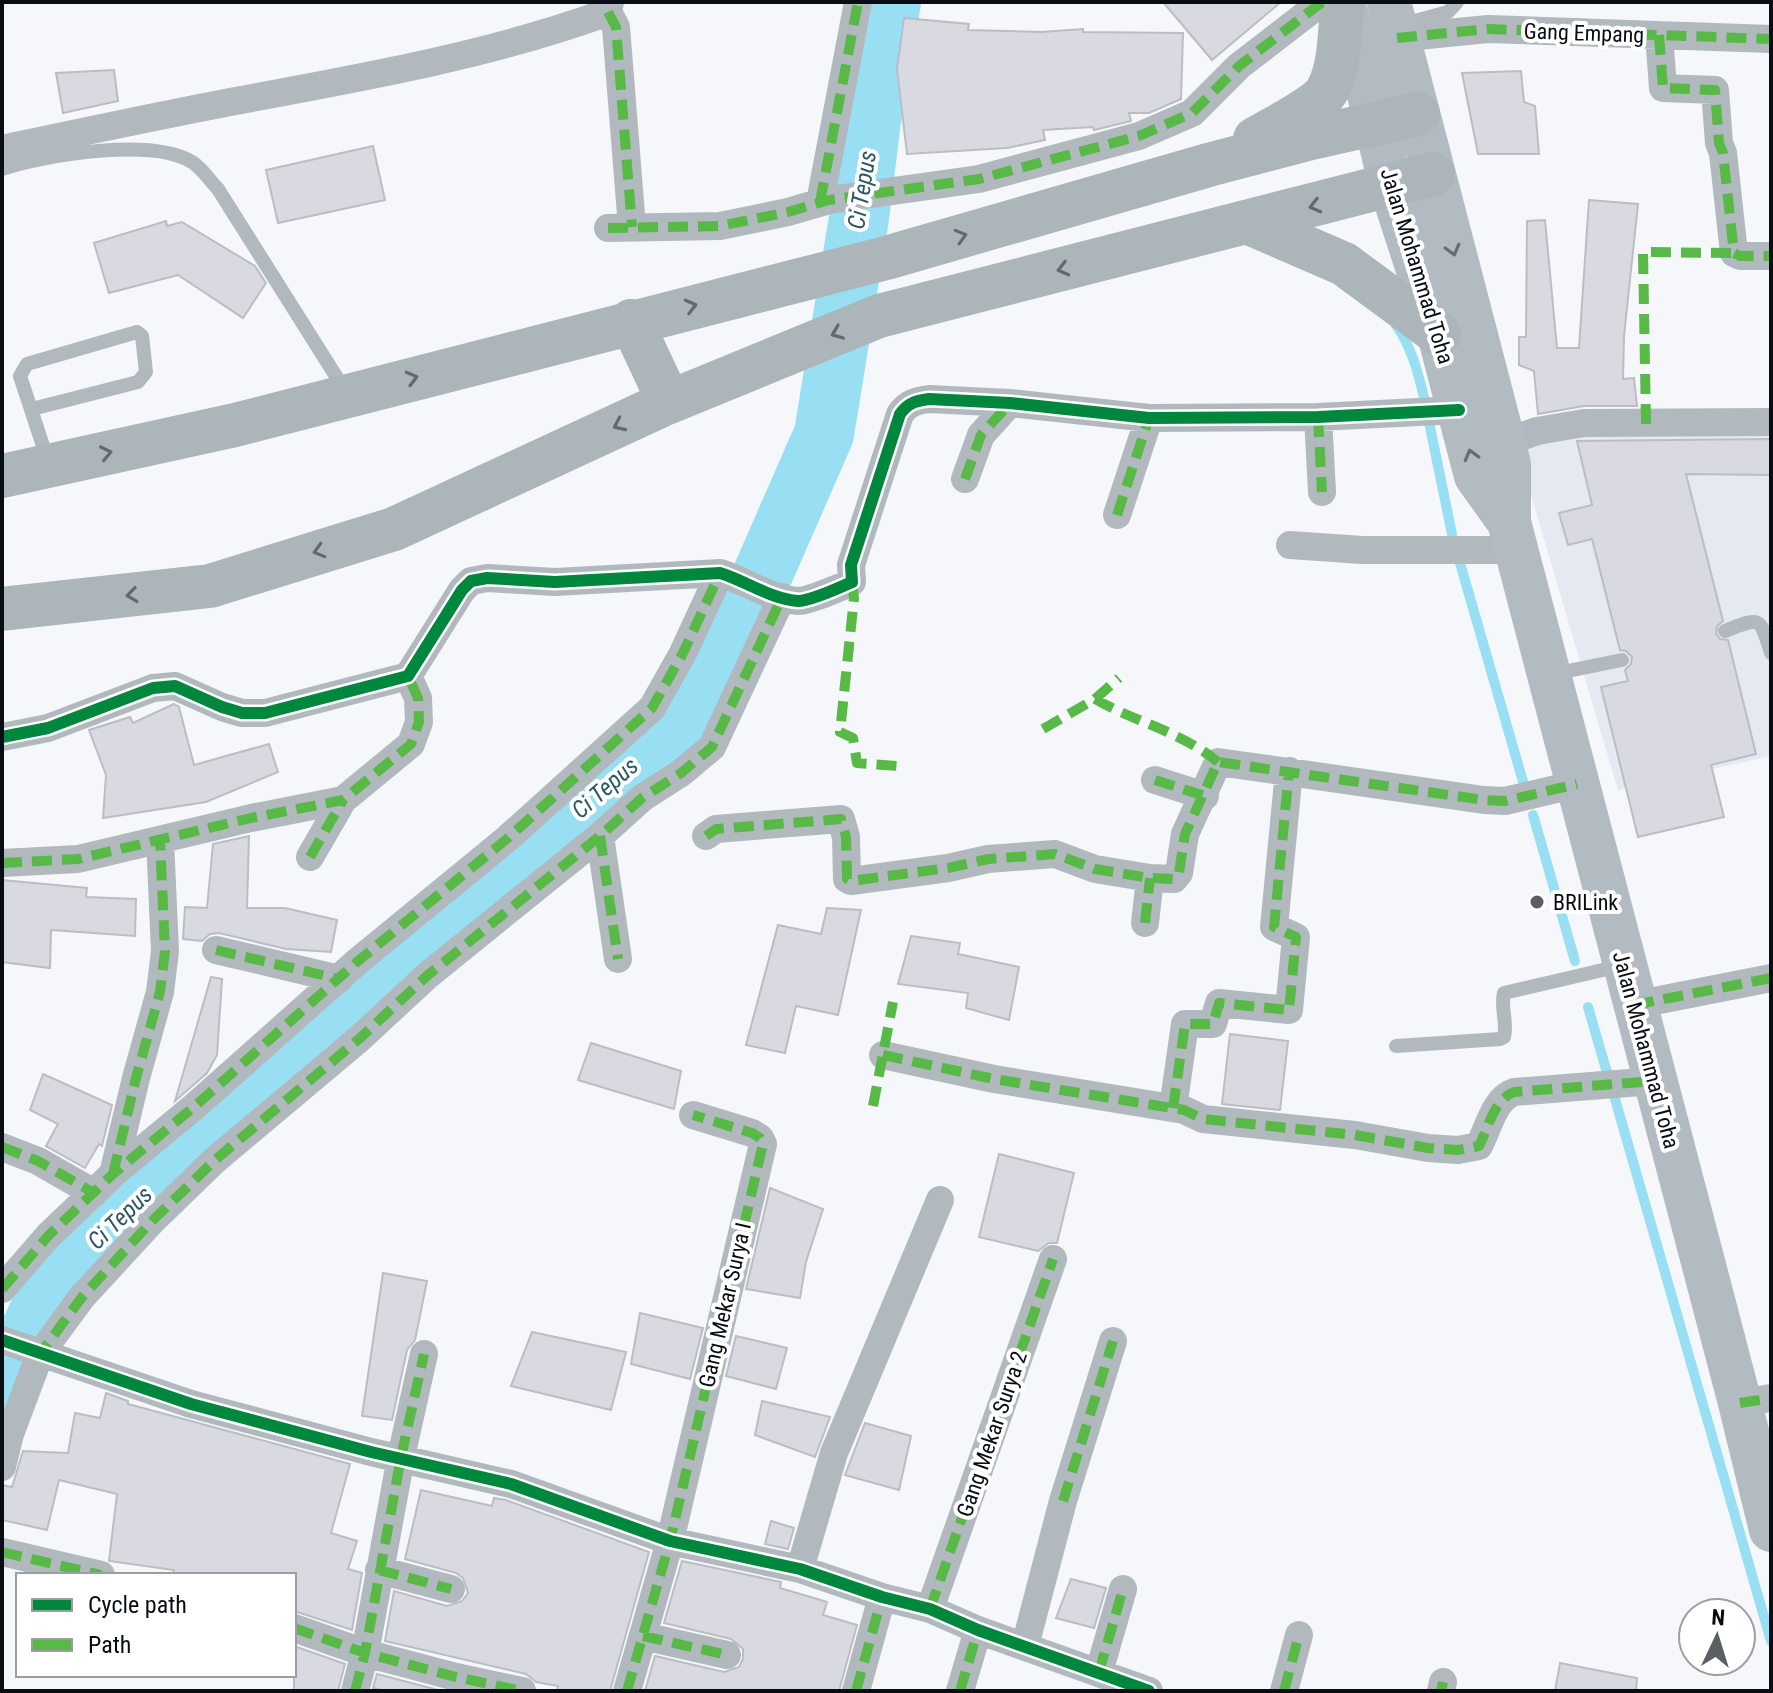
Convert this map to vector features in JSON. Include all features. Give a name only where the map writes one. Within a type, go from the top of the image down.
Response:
[{"type":"highway","points":[[1212,164],[1299,114],[1327,92],[1336,64],[1343,2]]},
{"type":"highway","points":[[2,476],[208,431],[817,273],[886,258],[1212,164],[1418,114]]},
{"type":"highway","points":[[2,609],[210,586],[394,529],[669,402],[879,316],[1433,174]]},
{"type":"highway","points":[[1247,222],[1344,264],[1439,334]]},
{"type":"highway","points":[[631,321],[669,402]]},
{"type":"main road","name":"Jalan Mohammad Toha","points":[[1343,2],[1391,187],[1439,334],[1476,476],[1513,536]]},
{"type":"main road","name":"Jalan Mohammad Toha","points":[[1394,22],[1504,443],[1509,465],[1513,536],[1629,985],[1625,1082],[1756,1401],[1771,1530]]},
{"type":"street","points":[[824,201],[858,2]]},
{"type":"street","points":[[2,149],[89,141],[373,75],[518,41],[609,7],[616,27],[620,228],[720,226],[824,201],[979,179],[1139,136],[1192,113],[1239,66],[1322,2]]},
{"type":"street","name":"Gang Empang","points":[[1394,22],[1488,29],[1771,39]]},
{"type":"street","points":[[1659,35],[1663,88],[1715,90],[1734,253],[1740,256],[1771,256]]},
{"type":"street","points":[[2,737],[48,728],[153,688],[175,686],[242,713],[265,713],[408,676],[462,590],[471,581],[487,578],[555,582],[728,575],[778,596],[801,601],[852,582],[851,565],[900,414],[907,405],[929,399],[1010,403],[1149,418],[1318,417],[1459,410]]},
{"type":"street","points":[[965,479],[981,435],[1010,403]]},
{"type":"street","points":[[1318,417],[1322,492]]},
{"type":"street","points":[[1117,515],[1149,418]]},
{"type":"street","points":[[1504,443],[1537,431],[1584,423],[1771,422]]},
{"type":"street","points":[[1290,545],[1362,550],[1513,536]]},
{"type":"street","points":[[2,1289],[49,1235],[104,1183],[339,979],[508,838],[652,708],[728,575]]},
{"type":"street","points":[[2,1467],[10,1434],[22,1347],[82,1297],[152,1221],[215,1160],[359,1039],[428,975],[600,836],[642,798],[681,773],[712,747],[778,596]]},
{"type":"street","points":[[310,857],[343,800],[411,744],[419,722],[418,698],[408,676]]},
{"type":"street","points":[[706,836],[716,829],[841,819],[846,837],[847,879],[851,881],[948,868],[988,859],[1055,854],[1095,869],[1174,879],[1179,873],[1185,834],[1218,762],[1484,800],[1505,801],[1577,784]]},
{"type":"street","points":[[1173,1108],[1185,1024],[1213,1024],[1219,1003],[1289,1010],[1296,937],[1274,927],[1289,771]]},
{"type":"street","points":[[1155,780],[1205,796]]},
{"type":"street","points":[[2,863],[78,859],[251,818],[343,800]]},
{"type":"street","points":[[600,836],[618,959]]},
{"type":"street","points":[[104,1183],[160,992],[165,951],[160,840]]},
{"type":"street","points":[[1145,923],[1150,878]]},
{"type":"street","points":[[216,950],[339,979]]},
{"type":"street","points":[[1629,985],[1771,978]]},
{"type":"street","points":[[883,1055],[994,1079],[1173,1108],[1203,1119],[1355,1135],[1458,1150],[1479,1146],[1499,1103],[1507,1094],[1625,1082]]},
{"type":"street","name":"Gang Mekar Surya I","points":[[670,1541],[763,1144],[752,1133],[693,1115]]},
{"type":"street","points":[[2,1147],[104,1183]]},
{"type":"street","points":[[800,1569],[834,1453],[940,1200]]},
{"type":"street","name":"Gang Mekar Surya 2","points":[[930,1609],[1053,1259]]},
{"type":"street","points":[[1025,1646],[1063,1501],[1113,1341]]},
{"type":"street","points":[[22,1347],[191,1404],[371,1452],[511,1484],[670,1541],[800,1569],[882,1597],[930,1609],[1110,1681],[1149,1691]]},
{"type":"street","points":[[355,1691],[424,1354]]},
{"type":"street","points":[[627,1691],[670,1541]]},
{"type":"street","points":[[2,1552],[92,1573]]},
{"type":"street","points":[[379,1570],[451,1589]]},
{"type":"street","points":[[1110,1681],[1123,1589]]},
{"type":"street","points":[[856,1691],[882,1597]]},
{"type":"street","points":[[296,1629],[365,1653],[522,1691]]},
{"type":"street","points":[[960,1691],[978,1630]]},
{"type":"street","points":[[1284,1691],[1299,1635]]},
{"type":"street","points":[[643,1636],[727,1655]]},
{"type":"lane","points":[[1394,22],[1448,12],[1457,2]]},
{"type":"lane","points":[[2,169],[89,141],[166,151],[194,163],[218,189],[348,395]]},
{"type":"lane","points":[[32,409],[138,382],[147,368],[142,336],[137,332],[27,364],[20,376],[49,465]]},
{"type":"lane","points":[[1725,631],[1747,622],[1757,622],[1762,625],[1771,653]]},
{"type":"lane","points":[[1549,675],[1622,660]]},
{"type":"lane","points":[[1396,1046],[1500,1039],[1506,1030],[1504,993],[1629,985]]},
{"type":"shaded area","points":[[1771,429],[1771,756],[1618,790],[1516,444],[1542,435]]},
{"type":"building","points":[[1163,2],[1281,2],[1212,60]]},
{"type":"building","points":[[904,18],[969,24],[968,30],[1041,32],[1083,29],[1083,32],[1183,33],[1181,99],[1149,113],[1129,113],[1131,121],[1094,130],[1093,127],[1043,130],[1045,140],[1007,148],[907,154],[897,69]]},
{"type":"building","points":[[114,70],[118,101],[63,113],[56,73]]},
{"type":"building","points":[[1521,71],[1524,102],[1535,106],[1539,154],[1478,154],[1462,73]]},
{"type":"building","points":[[373,146],[385,200],[278,223],[266,170]]},
{"type":"building","points":[[1589,200],[1638,204],[1624,336],[1623,379],[1634,378],[1637,406],[1584,406],[1538,414],[1534,371],[1519,365],[1519,337],[1526,337],[1527,221],[1545,220],[1557,348],[1579,348]]},
{"type":"building","points":[[166,221],[167,226],[182,222],[255,266],[266,283],[243,318],[178,275],[109,293],[94,243]]},
{"type":"building","points":[[1771,439],[1771,475],[1686,474],[1723,621],[1717,626],[1716,634],[1720,639],[1728,640],[1756,754],[1711,765],[1724,817],[1638,837],[1601,687],[1628,681],[1625,670],[1631,664],[1632,657],[1620,650],[1592,539],[1568,545],[1559,513],[1592,505],[1577,441]]},
{"type":"building","points":[[174,704],[179,707],[194,765],[269,744],[278,772],[206,802],[103,818],[106,775],[89,730],[130,717],[133,723]]},
{"type":"building","points":[[249,836],[247,908],[285,908],[337,920],[331,952],[286,949],[219,933],[210,934],[202,941],[183,939],[185,907],[207,908],[213,844]]},
{"type":"building","points":[[2,880],[87,888],[86,897],[136,899],[135,936],[51,930],[50,968],[2,962]]},
{"type":"building","points":[[827,908],[861,910],[838,1015],[796,1006],[785,1053],[746,1045],[778,925],[821,934]]},
{"type":"building","points":[[911,936],[960,943],[958,954],[1019,967],[1009,1020],[966,1008],[968,993],[898,984]]},
{"type":"building","points":[[211,977],[222,979],[217,1055],[207,1073],[175,1101]]},
{"type":"building","points":[[1230,1034],[1288,1041],[1280,1110],[1222,1104]]},
{"type":"building","points":[[591,1043],[681,1071],[674,1109],[578,1080]]},
{"type":"building","points":[[43,1074],[112,1105],[102,1146],[99,1144],[85,1168],[46,1146],[58,1124],[30,1110]]},
{"type":"building","points":[[999,1154],[1074,1173],[1057,1243],[1049,1243],[1038,1251],[979,1237]]},
{"type":"building","points":[[770,1188],[823,1209],[806,1262],[800,1298],[746,1289]]},
{"type":"building","points":[[383,1273],[427,1281],[415,1340],[407,1350],[392,1420],[362,1416]]},
{"type":"building","points":[[640,1313],[703,1328],[690,1379],[631,1364]]},
{"type":"building","points":[[532,1332],[626,1352],[611,1410],[511,1386]]},
{"type":"building","points":[[736,1336],[787,1348],[776,1389],[726,1376]]},
{"type":"building","points":[[106,1393],[128,1401],[128,1404],[350,1464],[331,1533],[357,1541],[348,1569],[362,1573],[352,1630],[296,1612],[296,1573],[173,1573],[174,1570],[109,1561],[117,1494],[59,1480],[47,1530],[2,1520],[2,1485],[12,1487],[23,1451],[68,1453],[75,1413],[100,1418]]},
{"type":"building","points":[[762,1401],[830,1417],[815,1457],[755,1435]]},
{"type":"building","points":[[865,1423],[911,1436],[899,1490],[845,1475]]},
{"type":"building","points":[[421,1490],[492,1506],[494,1498],[506,1500],[649,1552],[610,1691],[557,1691],[558,1686],[536,1682],[526,1674],[385,1641],[394,1591],[447,1606],[462,1601],[468,1593],[463,1578],[456,1573],[405,1559]]},
{"type":"building","points":[[771,1521],[794,1528],[788,1549],[765,1544]]},
{"type":"building","points":[[682,1561],[781,1582],[780,1588],[827,1602],[823,1615],[857,1625],[839,1691],[645,1691],[655,1656],[724,1672],[739,1667],[743,1659],[743,1649],[731,1639],[664,1623]]},
{"type":"building","points":[[1071,1579],[1106,1588],[1094,1628],[1056,1618]]},
{"type":"building","points":[[296,1647],[345,1664],[338,1691],[294,1691]]},
{"type":"building","points":[[1560,1663],[1637,1678],[1636,1691],[1555,1691]]},
{"type":"building","points":[[377,1674],[442,1691],[373,1688]]},
{"type":"waterway","name":"Ci Tepus","points":[[2,1393],[51,1286],[196,1144],[709,697],[824,434],[891,2]]},
{"type":"waterway","points":[[1396,325],[1411,352],[1425,402]]},
{"type":"waterway","points":[[1430,427],[1452,534]]},
{"type":"waterway","points":[[1460,563],[1526,792]]},
{"type":"waterway","points":[[1533,815],[1575,961]]},
{"type":"waterway","points":[[1588,1007],[1608,1076]]},
{"type":"waterway","points":[[1613,1092],[1771,1641]]},
{"type":"marked path","points":[[820,202],[858,2]]},
{"type":"marked path","points":[[608,228],[720,226],[829,200],[979,179],[1139,136],[1192,113],[1239,66],[1322,2]]},
{"type":"marked path","points":[[608,12],[616,27],[632,227]]},
{"type":"marked path","points":[[1397,38],[1488,29],[1771,39]]},
{"type":"marked path","points":[[1659,35],[1663,88],[1715,90],[1734,253],[1740,256],[1771,256]]},
{"type":"marked path","points":[[1646,424],[1643,252],[1734,253]]},
{"type":"marked path","points":[[965,479],[981,435],[1010,403]]},
{"type":"marked path","points":[[1318,417],[1322,492]]},
{"type":"marked path","points":[[1117,515],[1149,418]]},
{"type":"marked path","points":[[2,1289],[49,1235],[113,1174],[195,1106],[358,961],[508,838],[652,708],[683,653],[720,573]]},
{"type":"marked path","points":[[852,582],[854,598],[840,732],[853,738],[857,763],[898,766]]},
{"type":"marked path","points":[[34,1352],[40,1354],[82,1297],[152,1221],[215,1160],[359,1039],[428,975],[600,836],[642,798],[681,773],[712,747],[782,597]]},
{"type":"marked path","points":[[2,863],[78,859],[251,818],[343,800],[411,744],[419,722],[418,698],[408,676]]},
{"type":"marked path","points":[[1043,729],[1095,699],[1119,678]]},
{"type":"marked path","points":[[1095,699],[1174,735],[1218,762]]},
{"type":"marked path","points":[[706,836],[716,829],[841,819],[846,837],[847,879],[851,881],[948,868],[988,859],[1055,854],[1095,869],[1174,879],[1179,873],[1185,834],[1218,762],[1484,800],[1505,801],[1577,784]]},
{"type":"marked path","points":[[1173,1108],[1185,1024],[1213,1024],[1219,1003],[1289,1010],[1296,937],[1274,927],[1289,771]]},
{"type":"marked path","points":[[1155,780],[1205,796]]},
{"type":"marked path","points":[[310,857],[343,800]]},
{"type":"marked path","points":[[600,836],[618,959]]},
{"type":"marked path","points":[[113,1174],[160,992],[165,951],[160,840]]},
{"type":"marked path","points":[[1145,923],[1150,878]]},
{"type":"marked path","points":[[216,950],[339,979]]},
{"type":"marked path","points":[[1634,1005],[1771,978]]},
{"type":"marked path","points":[[873,1106],[893,1002]]},
{"type":"marked path","points":[[883,1055],[994,1079],[1184,1110],[1203,1119],[1355,1135],[1458,1150],[1479,1146],[1501,1101],[1514,1092],[1654,1081]]},
{"type":"marked path","points":[[627,1691],[670,1541],[763,1144],[752,1133],[693,1115]]},
{"type":"marked path","points":[[2,1147],[38,1161],[94,1193]]},
{"type":"marked path","points":[[930,1609],[1053,1259]]},
{"type":"marked path","points":[[1063,1501],[1113,1341]]},
{"type":"marked path","points":[[355,1691],[424,1354]]},
{"type":"marked path","points":[[1740,1403],[1771,1398]]},
{"type":"marked path","points":[[2,1552],[92,1573]]},
{"type":"marked path","points":[[379,1570],[451,1589]]},
{"type":"marked path","points":[[1099,1672],[1123,1589]]},
{"type":"marked path","points":[[856,1691],[882,1597]]},
{"type":"marked path","points":[[296,1629],[365,1653],[522,1691]]},
{"type":"marked path","points":[[960,1691],[978,1630]]},
{"type":"marked path","points":[[1284,1691],[1299,1635]]},
{"type":"marked path","points":[[643,1636],[727,1655]]},
{"type":"marked path","points":[[1441,1691],[1443,1682]]},
{"type":"cycle path","points":[[2,737],[48,728],[153,688],[175,686],[222,707],[242,713],[265,713],[408,676],[462,590],[471,581],[487,578],[555,582],[720,573],[788,600],[817,596],[852,582],[851,565],[900,414],[909,405],[920,401],[1010,403],[1149,418],[1318,417],[1459,410]]},
{"type":"cycle path","points":[[2,1340],[191,1404],[371,1452],[511,1484],[670,1541],[800,1569],[882,1597],[930,1609],[978,1630],[1149,1691]]},
{"type":"place","name":"BRILink","points":[[1537,902]]}]
